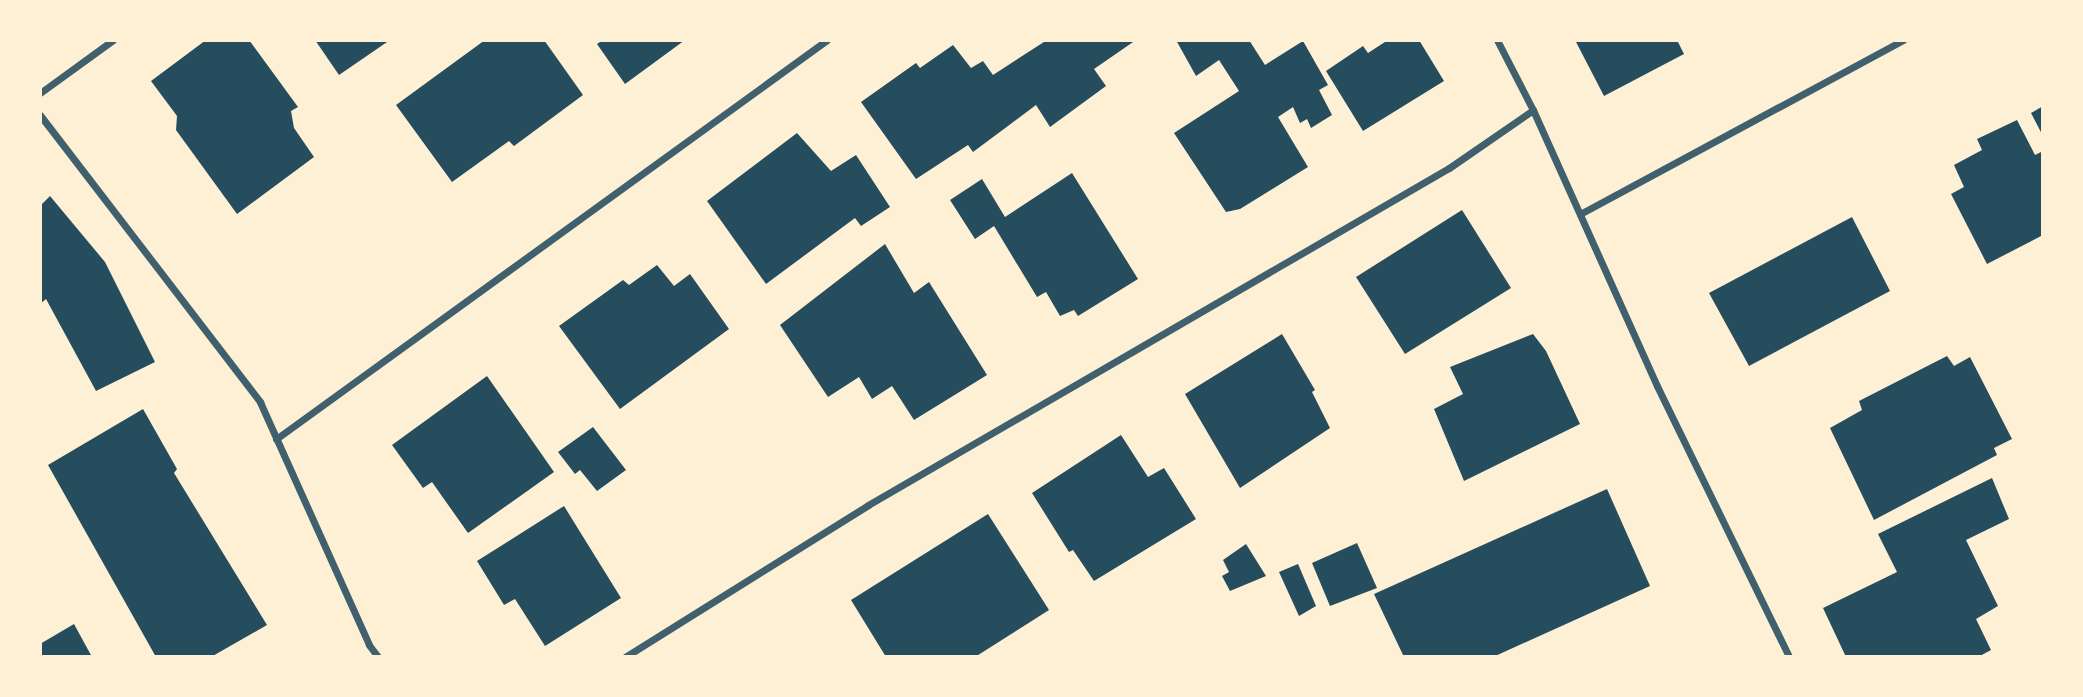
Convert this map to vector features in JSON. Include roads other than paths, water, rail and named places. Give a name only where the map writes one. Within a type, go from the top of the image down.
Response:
[{"type":"street","points":[[40,93],[113,40]]},
{"type":"street","points":[[276,439],[827,40]]},
{"type":"street","points":[[1497,40],[1534,110],[1657,386],[1789,657]]},
{"type":"street","points":[[1580,214],[1903,40]]},
{"type":"street","points":[[625,657],[868,505],[1449,168],[1534,110]]},
{"type":"street","points":[[40,116],[260,402],[373,657]]},
{"type":"street","points":[[369,645],[378,657]]}]
